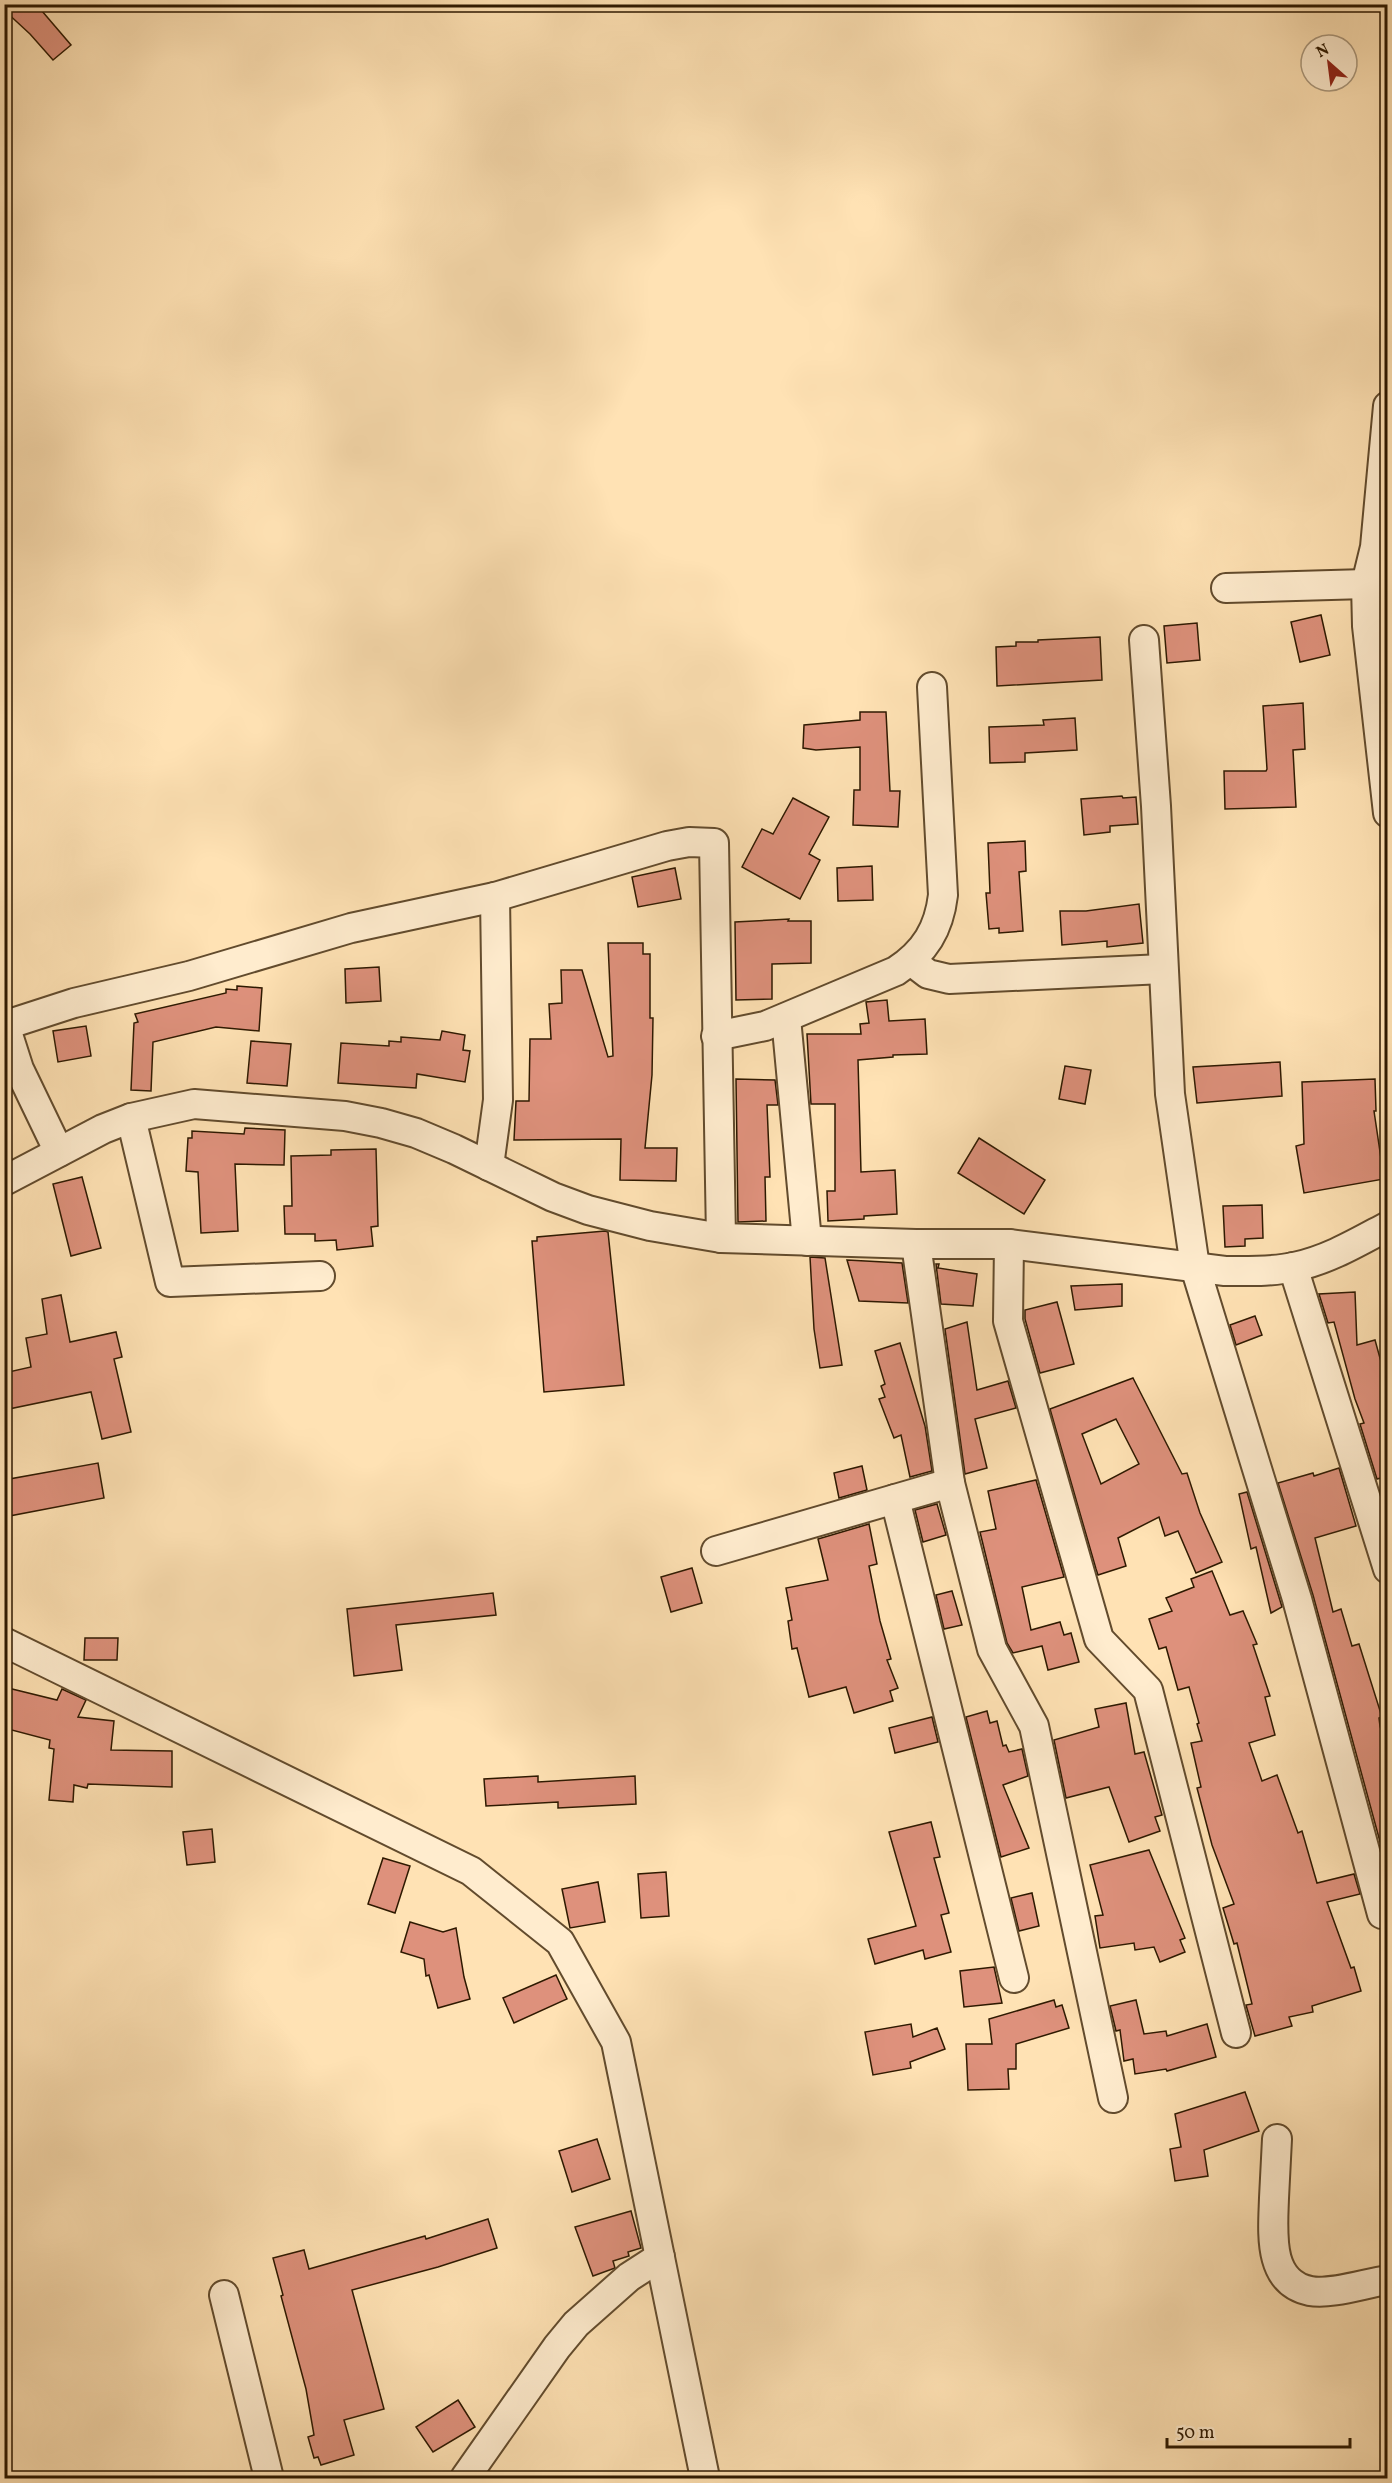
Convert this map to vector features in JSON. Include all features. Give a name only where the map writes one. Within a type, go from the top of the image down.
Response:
[{"type":"street","points":[[1388,406],[1375,547],[1366,584],[1367,626],[1388,813]]},
{"type":"street","points":[[1226,588],[1366,584]]},
{"type":"street","points":[[1144,640],[1156,806],[1170,1094],[1195,1267],[1296,1599],[1382,1914]]},
{"type":"street","points":[[716,1036],[765,1026],[786,1018],[896,971],[911,961],[925,947],[941,914],[943,895],[932,687]]},
{"type":"street","points":[[59,1152],[19,1069],[5,1024],[74,1003],[189,976],[351,928],[495,897],[667,846],[689,842],[714,843],[721,1238]]},
{"type":"street","points":[[489,1166],[498,1100],[495,897]]},
{"type":"street","points":[[911,961],[928,974],[949,979],[1163,969]]},
{"type":"street","points":[[786,1018],[807,1241]]},
{"type":"street","points":[[4,1181],[103,1129],[131,1118],[194,1104],[345,1116],[416,1133],[553,1197],[588,1210],[650,1226],[721,1238],[916,1244],[1009,1244],[1225,1271],[1293,1267],[1319,1260],[1346,1249],[1388,1226]]},
{"type":"street","points":[[131,1118],[170,1282],[320,1276]]},
{"type":"street","points":[[916,1244],[950,1483],[992,1649],[1034,1726],[1113,2098]]},
{"type":"street","points":[[1009,1244],[1008,1321],[1099,1639],[1148,1690],[1236,2032]]},
{"type":"street","points":[[1293,1267],[1388,1569]]},
{"type":"street","points":[[716,1551],[950,1483]]},
{"type":"street","points":[[895,1498],[1014,1978]]},
{"type":"street","points":[[4,1642],[471,1871],[560,1942],[616,2042],[705,2478]]},
{"type":"street","points":[[1277,2139],[1272,2234],[1275,2254],[1283,2273],[1299,2287],[1322,2292],[1388,2280]]},
{"type":"street","points":[[465,2478],[557,2346],[576,2324],[629,2277],[660,2258]]},
{"type":"street","points":[[224,2295],[269,2478]]},
{"type":"building","points":[[4,4],[36,4],[71,45],[53,60],[4,10]]},
{"type":"building","points":[[1321,615],[1330,655],[1300,662],[1291,622]]},
{"type":"building","points":[[1197,623],[1200,660],[1167,663],[1164,626]]},
{"type":"building","points":[[1100,637],[1102,680],[997,686],[996,647],[1016,646],[1016,642]]},
{"type":"building","points":[[1303,703],[1305,749],[1293,750],[1296,807],[1225,809],[1224,771],[1266,771],[1267,769],[1263,706]]},
{"type":"building","points":[[860,712],[886,712],[890,791],[900,791],[898,827],[853,825],[854,790],[860,790],[860,747],[816,750],[803,748],[804,725],[860,720]]},
{"type":"building","points":[[1075,718],[1077,750],[1025,753],[1025,762],[990,763],[989,727],[1044,725],[1043,720]]},
{"type":"building","points":[[1122,796],[1123,798],[1136,797],[1138,824],[1110,826],[1110,832],[1084,835],[1081,799]]},
{"type":"building","points":[[793,798],[829,817],[809,854],[820,860],[800,899],[742,867],[762,829],[773,834]]},
{"type":"building","points":[[1025,841],[1026,871],[1019,872],[1023,931],[999,933],[999,928],[989,929],[986,893],[990,893],[988,843]]},
{"type":"building","points":[[872,866],[873,900],[838,901],[837,868]]},
{"type":"building","points":[[675,868],[681,899],[638,907],[632,877]]},
{"type":"building","points":[[1139,904],[1143,943],[1107,947],[1107,941],[1062,945],[1060,911],[1086,911]]},
{"type":"building","points":[[789,919],[788,921],[811,921],[811,963],[772,964],[772,999],[736,1000],[735,922]]},
{"type":"building","points":[[608,943],[643,943],[643,954],[650,954],[650,1018],[653,1018],[652,1075],[645,1148],[677,1148],[676,1181],[620,1180],[621,1139],[514,1140],[516,1101],[529,1101],[530,1039],[551,1039],[549,1004],[562,1003],[561,970],[582,970],[608,1057],[613,1056]]},
{"type":"building","points":[[379,967],[381,1001],[346,1003],[345,969]]},
{"type":"building","points":[[237,986],[262,988],[259,1031],[216,1027],[153,1042],[151,1091],[131,1090],[134,1023],[138,1022],[135,1014],[226,993],[226,989],[237,990]]},
{"type":"building","points":[[887,1000],[889,1021],[925,1019],[927,1054],[893,1055],[893,1057],[858,1060],[861,1172],[895,1170],[897,1214],[828,1221],[827,1191],[835,1191],[835,1104],[811,1104],[807,1034],[861,1034],[860,1024],[869,1023],[866,1002]]},
{"type":"building","points":[[86,1026],[91,1056],[58,1062],[53,1031]]},
{"type":"building","points":[[442,1031],[465,1035],[463,1050],[470,1051],[465,1082],[417,1074],[416,1088],[338,1083],[341,1043],[389,1046],[389,1041],[401,1042],[401,1037],[440,1040]]},
{"type":"building","points":[[251,1041],[291,1044],[287,1086],[247,1083]]},
{"type":"building","points":[[1280,1062],[1282,1096],[1197,1103],[1193,1067]]},
{"type":"building","points":[[1065,1066],[1091,1070],[1085,1104],[1059,1099]]},
{"type":"building","points":[[736,1079],[775,1080],[778,1105],[767,1105],[770,1177],[765,1177],[766,1221],[738,1222]]},
{"type":"building","points":[[1375,1079],[1376,1111],[1374,1111],[1384,1179],[1304,1193],[1296,1146],[1304,1144],[1302,1082]]},
{"type":"building","points":[[245,1128],[285,1130],[284,1165],[235,1164],[238,1231],[201,1233],[198,1172],[186,1171],[188,1138],[192,1138],[192,1131],[244,1134]]},
{"type":"building","points":[[979,1138],[1045,1180],[1024,1214],[958,1173]]},
{"type":"building","points":[[376,1149],[378,1226],[371,1227],[373,1246],[337,1250],[336,1240],[315,1241],[315,1234],[285,1234],[284,1206],[292,1206],[291,1156],[331,1155],[331,1150]]},
{"type":"building","points":[[82,1177],[101,1248],[71,1256],[53,1184]]},
{"type":"building","points":[[1262,1205],[1263,1238],[1245,1239],[1245,1246],[1225,1247],[1223,1206]]},
{"type":"building","points":[[608,1232],[624,1385],[544,1392],[532,1241],[537,1241],[537,1237]]},
{"type":"building","points":[[810,1257],[825,1258],[842,1365],[820,1368],[814,1329]]},
{"type":"building","points":[[847,1260],[902,1263],[908,1303],[859,1301]]},
{"type":"building","points":[[936,1264],[939,1264],[938,1268],[977,1274],[973,1306],[941,1304]]},
{"type":"building","points":[[1122,1284],[1122,1306],[1075,1310],[1071,1286]]},
{"type":"building","points":[[1355,1292],[1357,1345],[1375,1340],[1388,1387],[1388,1476],[1377,1479],[1360,1424],[1364,1423],[1334,1322],[1328,1323],[1319,1294]]},
{"type":"building","points":[[61,1295],[70,1342],[116,1332],[122,1357],[114,1359],[131,1432],[102,1439],[91,1392],[4,1410],[4,1373],[31,1367],[26,1338],[47,1334],[42,1299]]},
{"type":"building","points":[[1057,1302],[1074,1364],[1040,1373],[1025,1319],[1025,1310]]},
{"type":"building","points":[[1255,1316],[1262,1335],[1236,1345],[1230,1325]]},
{"type":"building","points":[[967,1322],[977,1390],[1008,1381],[1016,1408],[975,1419],[987,1468],[965,1474],[945,1329]]},
{"type":"building","points":[[900,1343],[925,1426],[932,1471],[910,1477],[901,1435],[894,1438],[879,1399],[885,1397],[881,1386],[885,1384],[875,1351]]},
{"type":"building","points":[[1133,1378],[1182,1474],[1187,1473],[1200,1513],[1222,1562],[1196,1573],[1178,1531],[1165,1536],[1159,1517],[1118,1538],[1126,1566],[1098,1575],[1050,1409]],"holes":[[[1116,1419],[1139,1464],[1101,1484],[1082,1434]]]},
{"type":"building","points":[[98,1463],[104,1498],[4,1517],[4,1480]]},
{"type":"building","points":[[862,1466],[867,1490],[839,1498],[834,1473]]},
{"type":"building","points":[[1339,1468],[1356,1526],[1315,1538],[1333,1612],[1341,1609],[1352,1646],[1359,1644],[1382,1717],[1379,1718],[1380,1726],[1388,1753],[1388,1871],[1313,1595],[1278,1483]]},
{"type":"building","points":[[1036,1480],[1064,1577],[1022,1587],[1031,1630],[1060,1622],[1064,1635],[1071,1633],[1079,1662],[1048,1670],[1042,1646],[1013,1653],[1007,1643],[980,1532],[996,1529],[988,1491]]},
{"type":"building","points":[[1247,1492],[1282,1607],[1271,1613],[1256,1547],[1251,1549],[1239,1494]]},
{"type":"building","points":[[937,1504],[946,1535],[923,1542],[915,1510]]},
{"type":"building","points":[[869,1524],[877,1564],[869,1566],[880,1621],[891,1659],[887,1660],[898,1688],[890,1691],[893,1701],[854,1713],[846,1687],[809,1697],[797,1648],[792,1649],[788,1621],[792,1620],[786,1588],[828,1580],[818,1539]]},
{"type":"building","points":[[692,1568],[702,1603],[671,1612],[661,1577]]},
{"type":"building","points":[[1212,1571],[1230,1615],[1243,1611],[1257,1644],[1253,1645],[1270,1696],[1265,1697],[1275,1735],[1249,1743],[1262,1781],[1277,1775],[1298,1833],[1302,1831],[1317,1883],[1354,1874],[1360,1894],[1327,1902],[1351,1968],[1354,1967],[1361,1991],[1312,2006],[1313,2012],[1289,2017],[1292,2026],[1255,2036],[1246,2005],[1252,2004],[1237,1943],[1234,1944],[1223,1908],[1234,1904],[1212,1845],[1197,1788],[1201,1787],[1191,1743],[1202,1741],[1197,1724],[1199,1723],[1189,1687],[1178,1690],[1166,1647],[1159,1649],[1149,1619],[1172,1611],[1166,1598],[1194,1587],[1191,1579]]},
{"type":"building","points":[[952,1591],[962,1625],[944,1629],[936,1595]]},
{"type":"building","points":[[493,1593],[496,1615],[396,1625],[402,1670],[354,1676],[347,1609]]},
{"type":"building","points":[[85,1638],[118,1638],[117,1660],[84,1660]]},
{"type":"building","points":[[4,1687],[57,1700],[62,1689],[86,1700],[78,1717],[114,1721],[111,1750],[172,1751],[172,1787],[88,1784],[87,1788],[74,1785],[73,1802],[49,1800],[54,1749],[49,1748],[50,1740],[4,1728]]},
{"type":"building","points":[[1126,1703],[1135,1754],[1144,1752],[1162,1815],[1155,1817],[1160,1831],[1129,1842],[1109,1787],[1066,1798],[1054,1740],[1099,1727],[1095,1709]]},
{"type":"building","points":[[987,1711],[990,1723],[997,1721],[1003,1746],[1006,1745],[1009,1752],[1022,1749],[1028,1776],[1003,1785],[1029,1848],[1001,1857],[966,1717]]},
{"type":"building","points":[[932,1717],[938,1742],[895,1753],[889,1728]]},
{"type":"building","points":[[538,1776],[538,1782],[635,1776],[636,1804],[558,1808],[558,1802],[486,1806],[484,1779]]},
{"type":"building","points":[[931,1822],[940,1857],[934,1858],[949,1913],[941,1915],[951,1952],[925,1959],[923,1950],[875,1964],[868,1939],[916,1926],[889,1832]]},
{"type":"building","points":[[212,1829],[215,1862],[187,1865],[183,1832]]},
{"type":"building","points":[[1149,1850],[1185,1938],[1180,1940],[1185,1952],[1160,1962],[1154,1947],[1135,1950],[1134,1943],[1100,1948],[1095,1916],[1103,1915],[1090,1865]]},
{"type":"building","points":[[383,1858],[410,1866],[395,1913],[368,1904]]},
{"type":"building","points":[[666,1872],[669,1916],[641,1918],[638,1874]]},
{"type":"building","points":[[598,1882],[605,1922],[570,1928],[562,1889]]},
{"type":"building","points":[[1032,1893],[1039,1926],[1019,1931],[1011,1898]]},
{"type":"building","points":[[410,1922],[443,1932],[456,1928],[470,1999],[438,2008],[429,1975],[426,1976],[424,1959],[401,1952]]},
{"type":"building","points":[[994,1967],[1002,2003],[964,2007],[960,1971]]},
{"type":"building","points":[[556,1975],[567,1999],[514,2023],[503,1998]]},
{"type":"building","points":[[1054,2000],[1056,2007],[1062,2005],[1069,2028],[1016,2044],[1016,2069],[1008,2069],[1009,2089],[968,2090],[966,2044],[992,2044],[989,2019]]},
{"type":"building","points":[[1136,2000],[1144,2034],[1166,2031],[1167,2036],[1207,2024],[1216,2057],[1167,2071],[1166,2069],[1135,2074],[1133,2059],[1124,2061],[1120,2030],[1116,2031],[1110,2006]]},
{"type":"building","points":[[911,2024],[913,2037],[937,2028],[945,2049],[910,2062],[911,2068],[873,2075],[865,2032]]},
{"type":"building","points":[[1245,2092],[1259,2131],[1204,2150],[1208,2176],[1175,2181],[1170,2149],[1181,2147],[1175,2114]]},
{"type":"building","points":[[597,2139],[610,2179],[572,2192],[559,2151]]},
{"type":"building","points":[[631,2211],[641,2248],[628,2252],[629,2256],[613,2261],[615,2268],[593,2276],[575,2227]]},
{"type":"building","points":[[488,2219],[497,2248],[438,2267],[352,2290],[384,2409],[344,2420],[354,2455],[321,2465],[318,2457],[314,2458],[308,2437],[314,2435],[306,2389],[273,2258],[304,2250],[309,2269],[425,2236],[426,2239]]},
{"type":"building","points":[[458,2400],[475,2427],[433,2452],[416,2427]]}]
